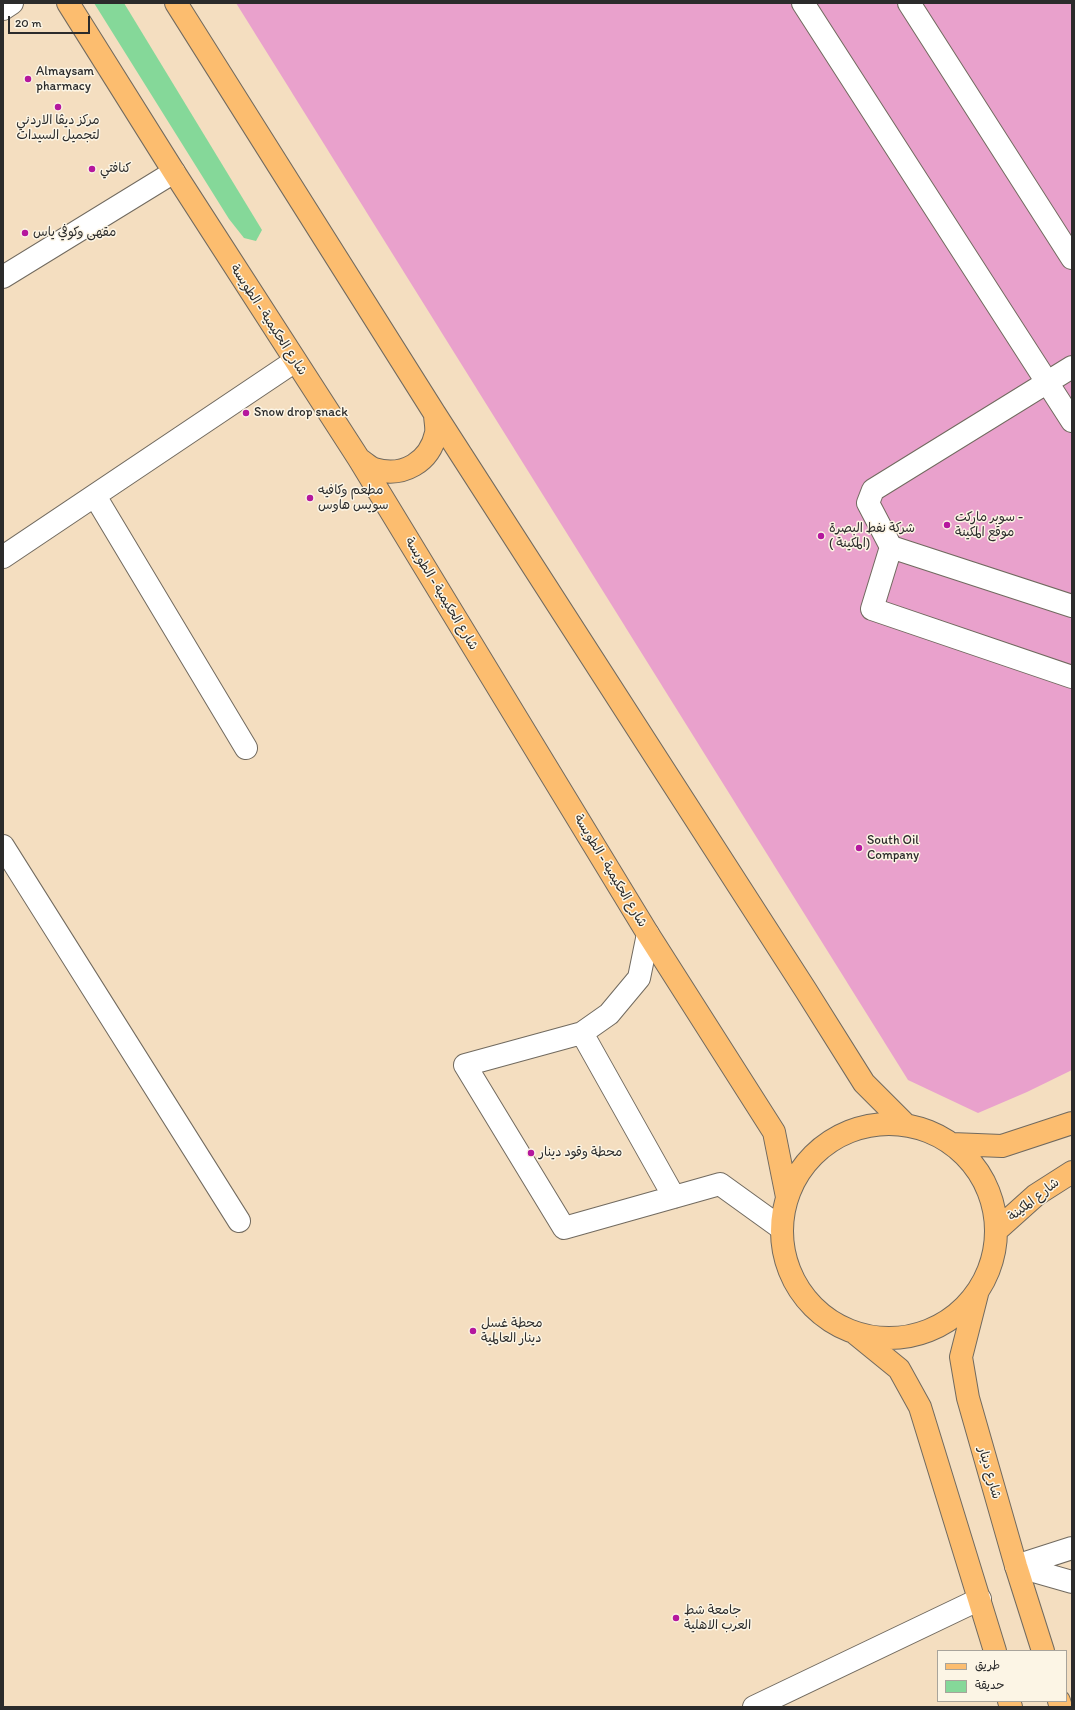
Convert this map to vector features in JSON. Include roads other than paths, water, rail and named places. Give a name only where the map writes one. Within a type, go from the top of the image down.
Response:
[{"type":"main road","name":"شارع الحكيمية - الطويسة","points":[[68,3],[174,172],[359,459],[648,934],[774,1132],[787,1197]]},
{"type":"main road","points":[[176,3],[435,414],[864,1083],[905,1124]]},
{"type":"main road","points":[[359,459],[373,469],[390,472],[406,469],[416,464],[421,461],[431,448],[436,431],[435,414]]},
{"type":"main road","points":[[952,1144],[1002,1146],[1072,1123]]},
{"type":"main road","points":[[855,1333],[889,1339],[923,1333],[954,1318],[977,1293],[993,1263],[997,1230],[992,1197],[976,1167],[952,1144],[930,1132],[905,1124],[867,1126],[832,1139],[804,1164],[787,1197],[782,1228],[786,1262],[801,1292],[825,1317],[855,1333],[899,1369],[920,1407],[995,1650]]},
{"type":"main road","name":"شارع المكينة","points":[[997,1230],[1036,1195],[1072,1172]]},
{"type":"main road","name":"شارع دينار","points":[[977,1293],[961,1357],[968,1398],[1016,1566],[1043,1650]]},
{"type":"street","points":[[3,9],[12,3]]},
{"type":"street","points":[[803,3],[1072,421]]},
{"type":"street","points":[[909,3],[1072,258]]},
{"type":"street","points":[[3,277],[174,172]]},
{"type":"street","points":[[3,558],[295,361]]},
{"type":"street","points":[[1072,368],[873,490],[868,503],[891,547],[1072,606]]},
{"type":"street","points":[[95,496],[246,748]]},
{"type":"street","points":[[891,547],[872,609],[1072,677]]},
{"type":"street","points":[[3,846],[239,1221]]},
{"type":"street","points":[[648,934],[639,978],[609,1014],[582,1033],[465,1065],[564,1228],[720,1184],[782,1228]]},
{"type":"street","points":[[582,1033],[674,1197]]},
{"type":"street","points":[[1016,1566],[1072,1548]]},
{"type":"street","points":[[1016,1566],[1072,1582]]},
{"type":"street","points":[[766,1704],[980,1599]]},
{"type":"place","name":"Almaysam pharmacy","points":[[28,79]]},
{"type":"place","name":"مركز ديڤا الاردني لتجميل السيدات","points":[[58,107]]},
{"type":"place","name":"كنافتي","points":[[92,169]]},
{"type":"place","name":"مقهى وكوفي ياس","points":[[25,233]]},
{"type":"place","name":"Snow drop snack","points":[[246,413]]},
{"type":"place","name":"مطعم وكافيه سويس هاوس","points":[[310,498]]},
{"type":"place","name":"سوبر ماركت - موقع المكينة","points":[[947,525]]},
{"type":"place","name":"شركة نفط البصرة ( المكينة)","points":[[821,536]]},
{"type":"place","name":"South Oil Company","points":[[859,848]]},
{"type":"place","name":"محطة وقود دينار","points":[[531,1153]]},
{"type":"place","name":"محطة غسل دينار العالمية","points":[[473,1331]]},
{"type":"place","name":"جامعة شط العرب الاهلية","points":[[676,1618]]}]
